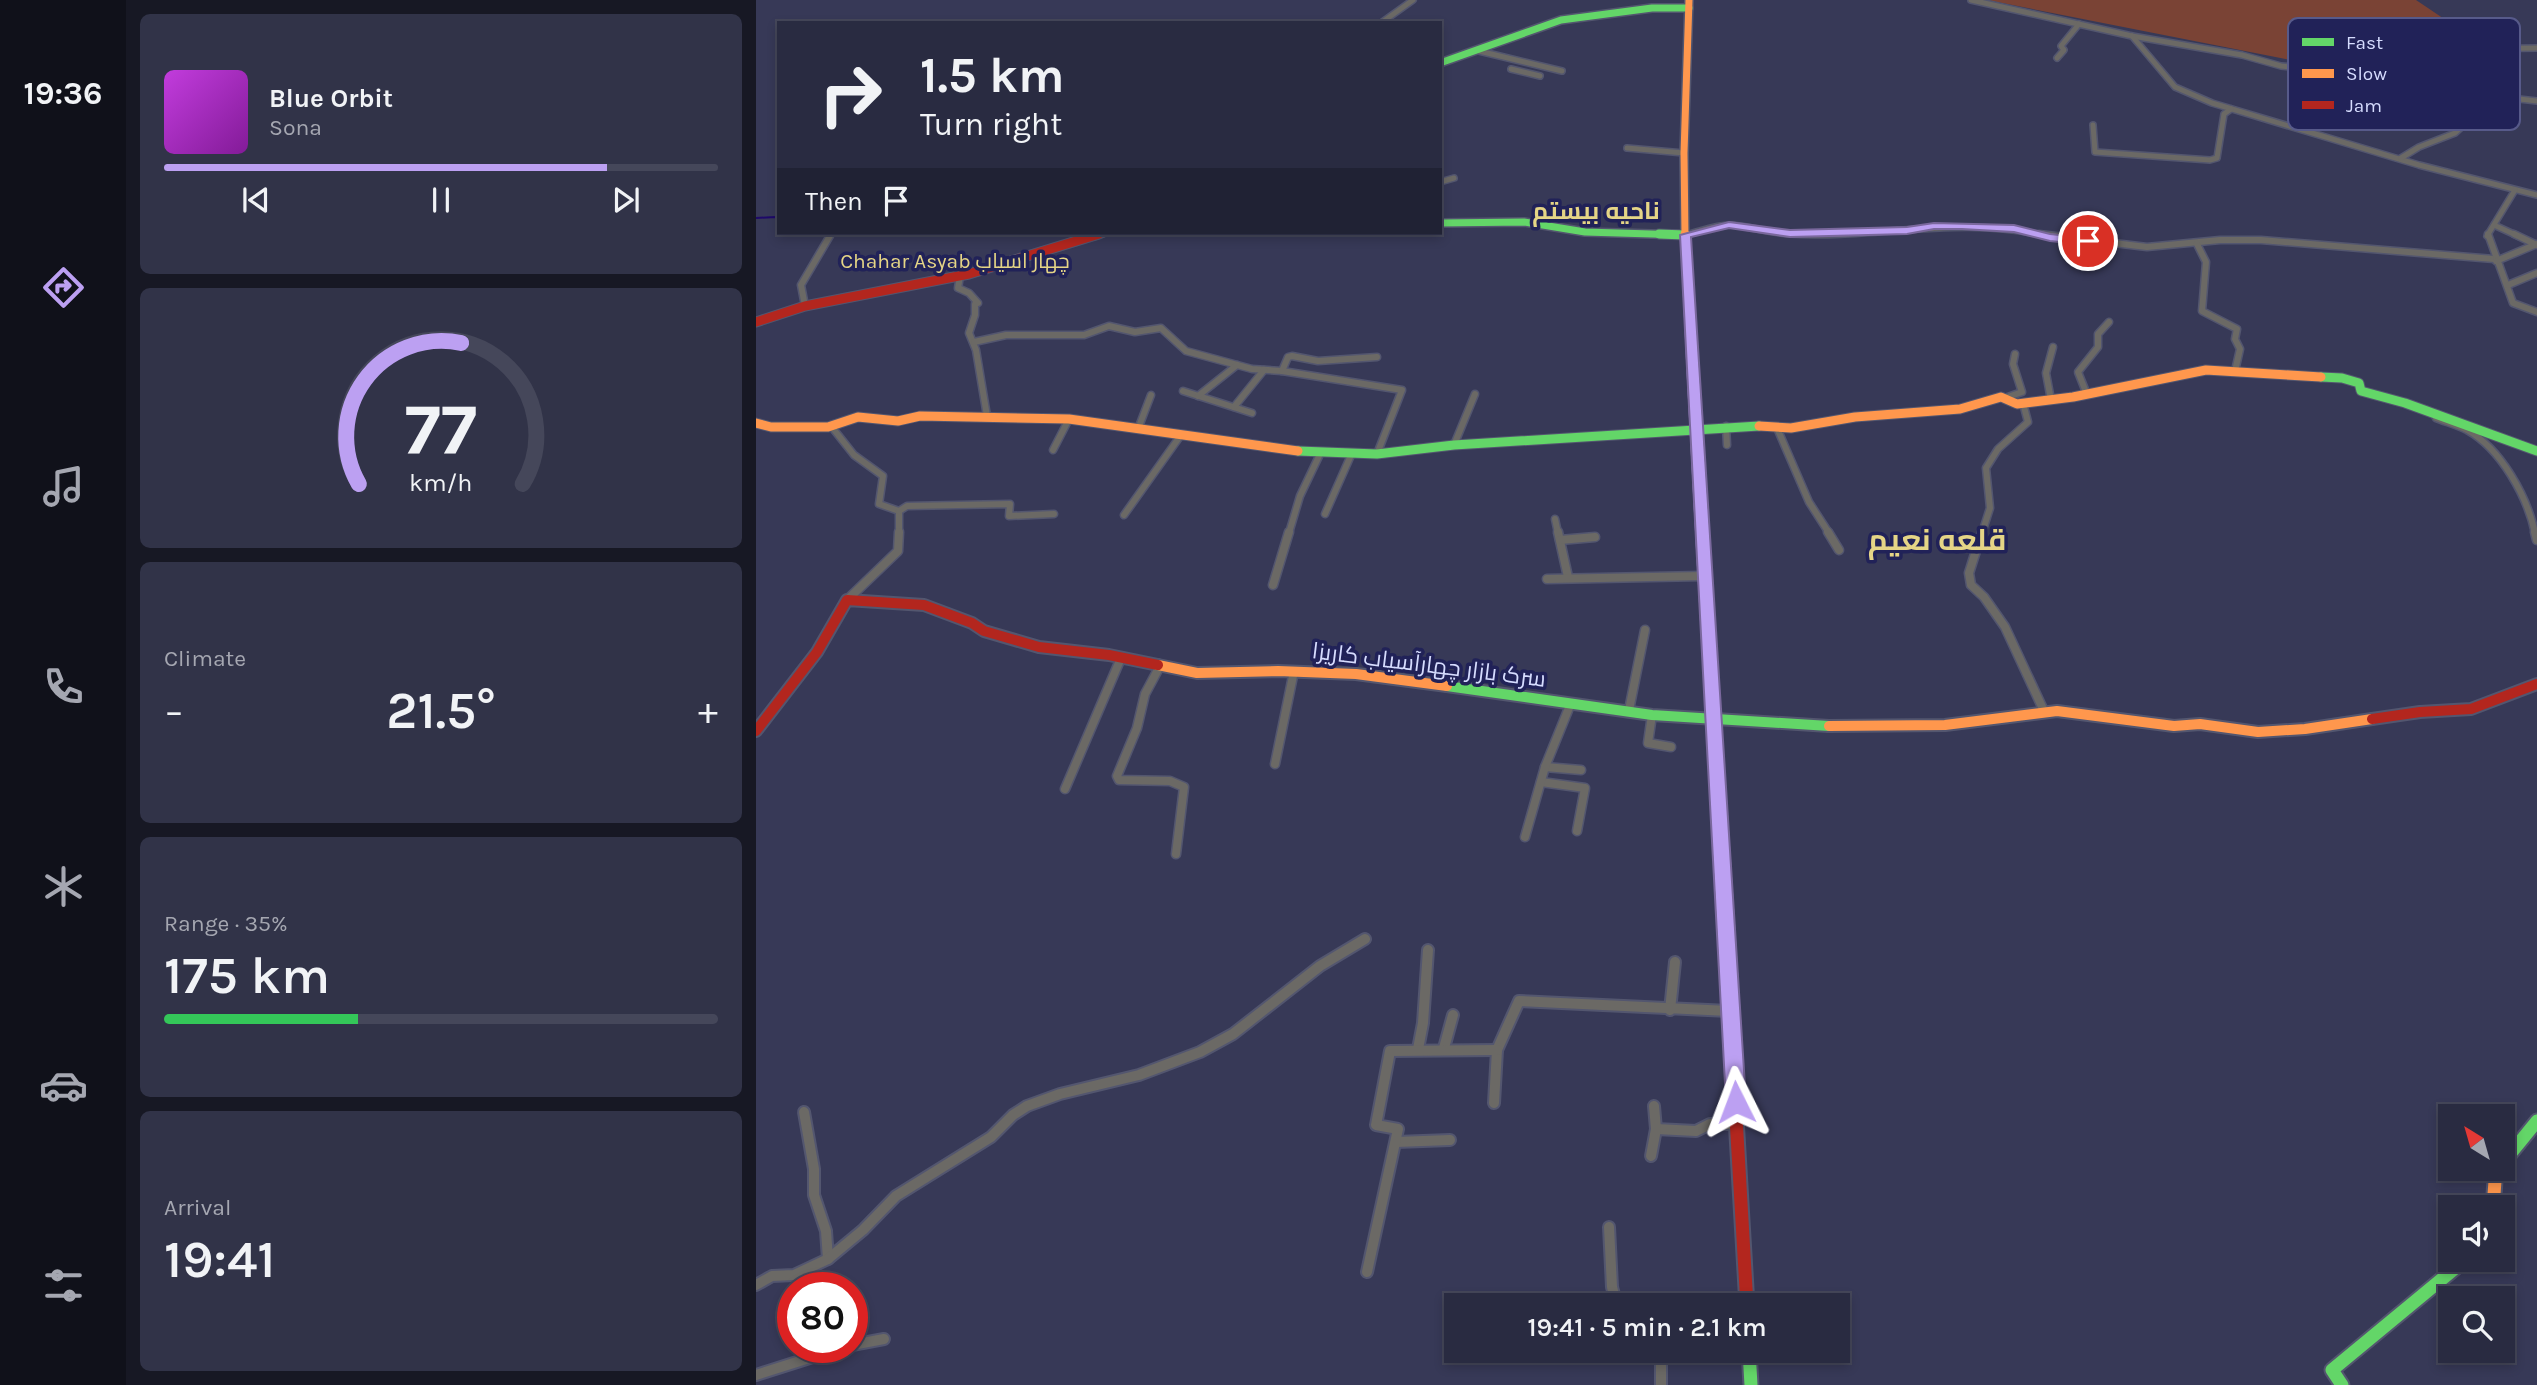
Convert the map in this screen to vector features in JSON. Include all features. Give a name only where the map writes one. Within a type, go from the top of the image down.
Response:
[{"type":"main road","points":[[1442,62],[1561,20],[1689,4],[1684,153],[1685,235],[1746,1293]]},
{"type":"main road","points":[[1442,223],[1524,222],[1585,232],[1685,235]]},
{"type":"main road","points":[[756,322],[805,306],[960,276],[1096,235]]},
{"type":"main road","points":[[756,423],[771,427],[831,426],[858,417],[898,421],[920,416],[1069,419],[1287,450],[1377,454],[1454,445],[1696,432],[1726,426],[1777,428],[1855,417],[1960,409],[1972,403],[2005,398],[2017,404],[2206,370],[2342,378],[2359,383],[2361,391],[2405,403],[2537,451]]},
{"type":"main road","points":[[756,731],[787,694],[832,631],[847,600]]},
{"type":"main road","name":"سرک بازار چهارآسیاب کاریزا","points":[[847,600],[924,605],[972,623],[984,631],[1039,647],[1121,658],[1197,673],[1294,671],[1356,674],[1629,709],[1652,715],[1745,719],[1802,726],[1945,724],[2043,711],[2174,726],[2200,724],[2258,732],[2305,729],[2420,712],[2471,709],[2537,684]]},
{"type":"main road","points":[[2515,1148],[2537,1121]]},
{"type":"main road","points":[[2342,1385],[2332,1370],[2450,1272]]},
{"type":"main road","points":[[1750,1363],[1751,1385]]},
{"type":"street","points":[[1383,21],[1413,0]]},
{"type":"street","points":[[1971,0],[2132,36],[2242,55],[2288,67]]},
{"type":"street","points":[[2057,58],[2064,50],[2061,46],[2079,24]]},
{"type":"street","points":[[2132,36],[2175,87],[2231,109],[2288,126]]},
{"type":"street","points":[[1479,51],[1562,71]]},
{"type":"street","points":[[1521,71],[1531,64]]},
{"type":"street","points":[[1511,69],[1540,76]]},
{"type":"street","points":[[2094,125],[2095,152],[2210,160],[2217,158],[2224,114],[2231,109]]},
{"type":"street","points":[[2302,130],[2537,195]]},
{"type":"street","points":[[2401,159],[2419,147],[2458,130]]},
{"type":"street","points":[[1627,148],[1684,153]]},
{"type":"street","points":[[1442,181],[1454,178]]},
{"type":"street","points":[[2515,190],[2487,236],[2513,303],[2537,312]]},
{"type":"street","points":[[1685,235],[1729,225],[1790,233],[1907,231],[1934,226],[1962,226],[2014,228],[2050,237],[2147,247],[2220,240],[2260,240],[2495,260],[2537,245]]},
{"type":"street","points":[[2494,225],[2537,245]]},
{"type":"street","points":[[805,306],[801,285],[831,235]]},
{"type":"street","points":[[2197,244],[2206,262],[2202,311],[2237,329],[2235,339],[2240,349],[2235,371]]},
{"type":"street","points":[[2508,285],[2537,273]]},
{"type":"street","points":[[960,276],[958,288],[969,293],[978,303],[975,304],[975,315],[969,333],[974,342],[987,416]]},
{"type":"street","points":[[2526,309],[2537,304]]},
{"type":"street","points":[[2085,392],[2078,372],[2098,347],[2098,334],[2109,322]]},
{"type":"street","points":[[974,342],[1007,335],[1056,338],[1102,330],[1109,326],[1129,332],[1154,331],[1161,328],[1186,351],[1237,365],[1402,390],[1377,454]]},
{"type":"street","points":[[2051,400],[2046,383],[2045,362],[2053,347]]},
{"type":"street","points":[[2005,398],[2022,392],[2013,364],[2014,354]]},
{"type":"street","points":[[1282,371],[1288,357],[1292,356],[1318,361],[1377,357]]},
{"type":"street","points":[[1198,396],[1237,365]]},
{"type":"street","points":[[1234,407],[1265,370]]},
{"type":"street","points":[[1183,391],[1252,413]]},
{"type":"street","points":[[1454,445],[1475,394]]},
{"type":"street","points":[[1138,429],[1151,396]]},
{"type":"street","points":[[2023,403],[2028,422],[1998,449],[1986,468],[1990,508],[1969,573],[1971,585],[1988,598],[2043,711]]},
{"type":"street","points":[[2405,403],[2468,431],[2482,441],[2512,478],[2528,507],[2537,540]]},
{"type":"street","points":[[1053,450],[1069,419]]},
{"type":"street","points":[[831,426],[851,454],[859,456],[870,471],[883,476],[879,504],[899,511]]},
{"type":"street","points":[[1726,426],[1727,444]]},
{"type":"street","points":[[1777,428],[1809,502],[1839,550]]},
{"type":"street","points":[[1124,515],[1181,435]]},
{"type":"street","points":[[1273,585],[1300,496],[1321,452]]},
{"type":"street","points":[[1325,514],[1352,453]]},
{"type":"street","points":[[899,511],[907,506],[1010,504],[1009,516],[1054,514]]},
{"type":"street","points":[[847,600],[898,551],[899,511]]},
{"type":"street","points":[[1555,519],[1568,576]]},
{"type":"street","points":[[1560,540],[1595,537]]},
{"type":"street","points":[[1547,579],[1568,576],[1703,576]]},
{"type":"street","points":[[1629,709],[1645,630]]},
{"type":"street","points":[[1065,789],[1121,658]]},
{"type":"street","points":[[1160,666],[1145,694],[1137,728],[1117,776],[1119,780],[1170,781],[1184,787],[1176,854]]},
{"type":"street","points":[[1275,764],[1294,671]]},
{"type":"street","points":[[1525,837],[1545,767],[1571,703]]},
{"type":"street","points":[[1652,715],[1648,743],[1671,747]]},
{"type":"street","points":[[1545,767],[1581,770]]},
{"type":"street","points":[[1541,782],[1585,788],[1577,831]]},
{"type":"street","points":[[756,1285],[772,1276],[794,1275],[828,1259],[863,1230],[896,1196],[991,1137],[1013,1115],[1027,1106],[1060,1094],[1139,1075],[1200,1052],[1233,1034],[1320,967],[1365,939]]},
{"type":"street","points":[[1418,1049],[1423,1023],[1428,950]]},
{"type":"street","points":[[1670,1010],[1675,962]]},
{"type":"street","points":[[1494,1103],[1497,1050],[1519,1001],[1732,1011]]},
{"type":"street","points":[[1444,1048],[1453,1016]]},
{"type":"street","points":[[1367,1272],[1398,1128],[1378,1128],[1376,1125],[1390,1051],[1444,1048],[1497,1050]]},
{"type":"street","points":[[1651,1156],[1656,1129],[1654,1106]]},
{"type":"street","points":[[804,1112],[814,1169],[814,1195],[826,1231],[828,1259]]},
{"type":"street","points":[[1656,1129],[1696,1130],[1710,1124],[1738,1125]]},
{"type":"street","points":[[1396,1142],[1450,1140]]},
{"type":"street","points":[[1609,1227],[1614,1293]]},
{"type":"street","points":[[868,1342],[884,1339]]},
{"type":"street","points":[[756,1375],[794,1363]]},
{"type":"street","points":[[1661,1363],[1661,1385]]},
{"type":"shaded area","points":[[1987,0],[2416,0],[2443,18],[2288,18],[2288,59]]},
{"type":"waterway","points":[[756,218],[777,218]]},
{"type":"traffic: fast","points":[[1442,62],[1561,20],[1652,8],[1689,8]]},
{"type":"traffic: fast","points":[[1442,223],[1524,222],[1585,232],[1685,235]]},
{"type":"traffic: fast","points":[[2321,377],[2342,378],[2359,383],[2361,391],[2405,403],[2537,451]]},
{"type":"traffic: fast","points":[[1298,451],[1377,454],[1454,445],[1759,426]]},
{"type":"traffic: fast","points":[[1447,686],[1652,715],[1829,726]]},
{"type":"traffic: fast","points":[[2515,1148],[2537,1121]]},
{"type":"traffic: fast","points":[[2342,1385],[2332,1370],[2450,1272]]},
{"type":"traffic: fast","points":[[1750,1363],[1751,1385]]},
{"type":"traffic: slow","points":[[1689,0],[1684,153],[1685,235],[1692,352]]},
{"type":"traffic: slow","points":[[1759,426],[1791,428],[1855,417],[1960,409],[2001,397],[2017,404],[2073,397],[2206,370],[2321,377]]},
{"type":"traffic: slow","points":[[756,423],[771,427],[828,427],[858,417],[898,421],[920,416],[1069,419],[1298,451]]},
{"type":"traffic: slow","points":[[1158,665],[1197,673],[1278,671],[1356,674],[1447,686]]},
{"type":"traffic: slow","points":[[1829,726],[1945,725],[2057,711],[2174,726],[2200,724],[2258,732],[2305,729],[2372,719]]},
{"type":"traffic: slow","points":[[1715,749],[1731,1032]]},
{"type":"traffic: slow","points":[[2494,1195],[2495,1181]]},
{"type":"traffic: jam","points":[[756,322],[805,306],[969,274],[1096,235]]},
{"type":"traffic: jam","points":[[1692,352],[1715,749]]},
{"type":"traffic: jam","points":[[756,731],[817,652],[847,600],[924,605],[972,623],[984,631],[1039,647],[1109,655],[1158,665]]},
{"type":"traffic: jam","points":[[2372,719],[2420,712],[2471,709],[2537,684]]},
{"type":"traffic: jam","points":[[1731,1032],[1746,1293]]},
{"type":"district","name":"ناحیه بیستم","points":[[1596,211]]},
{"type":"district","name":"Chahar Asyab چهار اسیاب","points":[[955,261]]},
{"type":"district","name":"قلعه نعيم","points":[[1937,540]]},
{"type":"route","points":[[1736,1102],[1685,235],[1729,225],[1790,233],[1907,231],[1934,226],[1962,226],[2014,228],[2050,237],[2088,241]]}]
